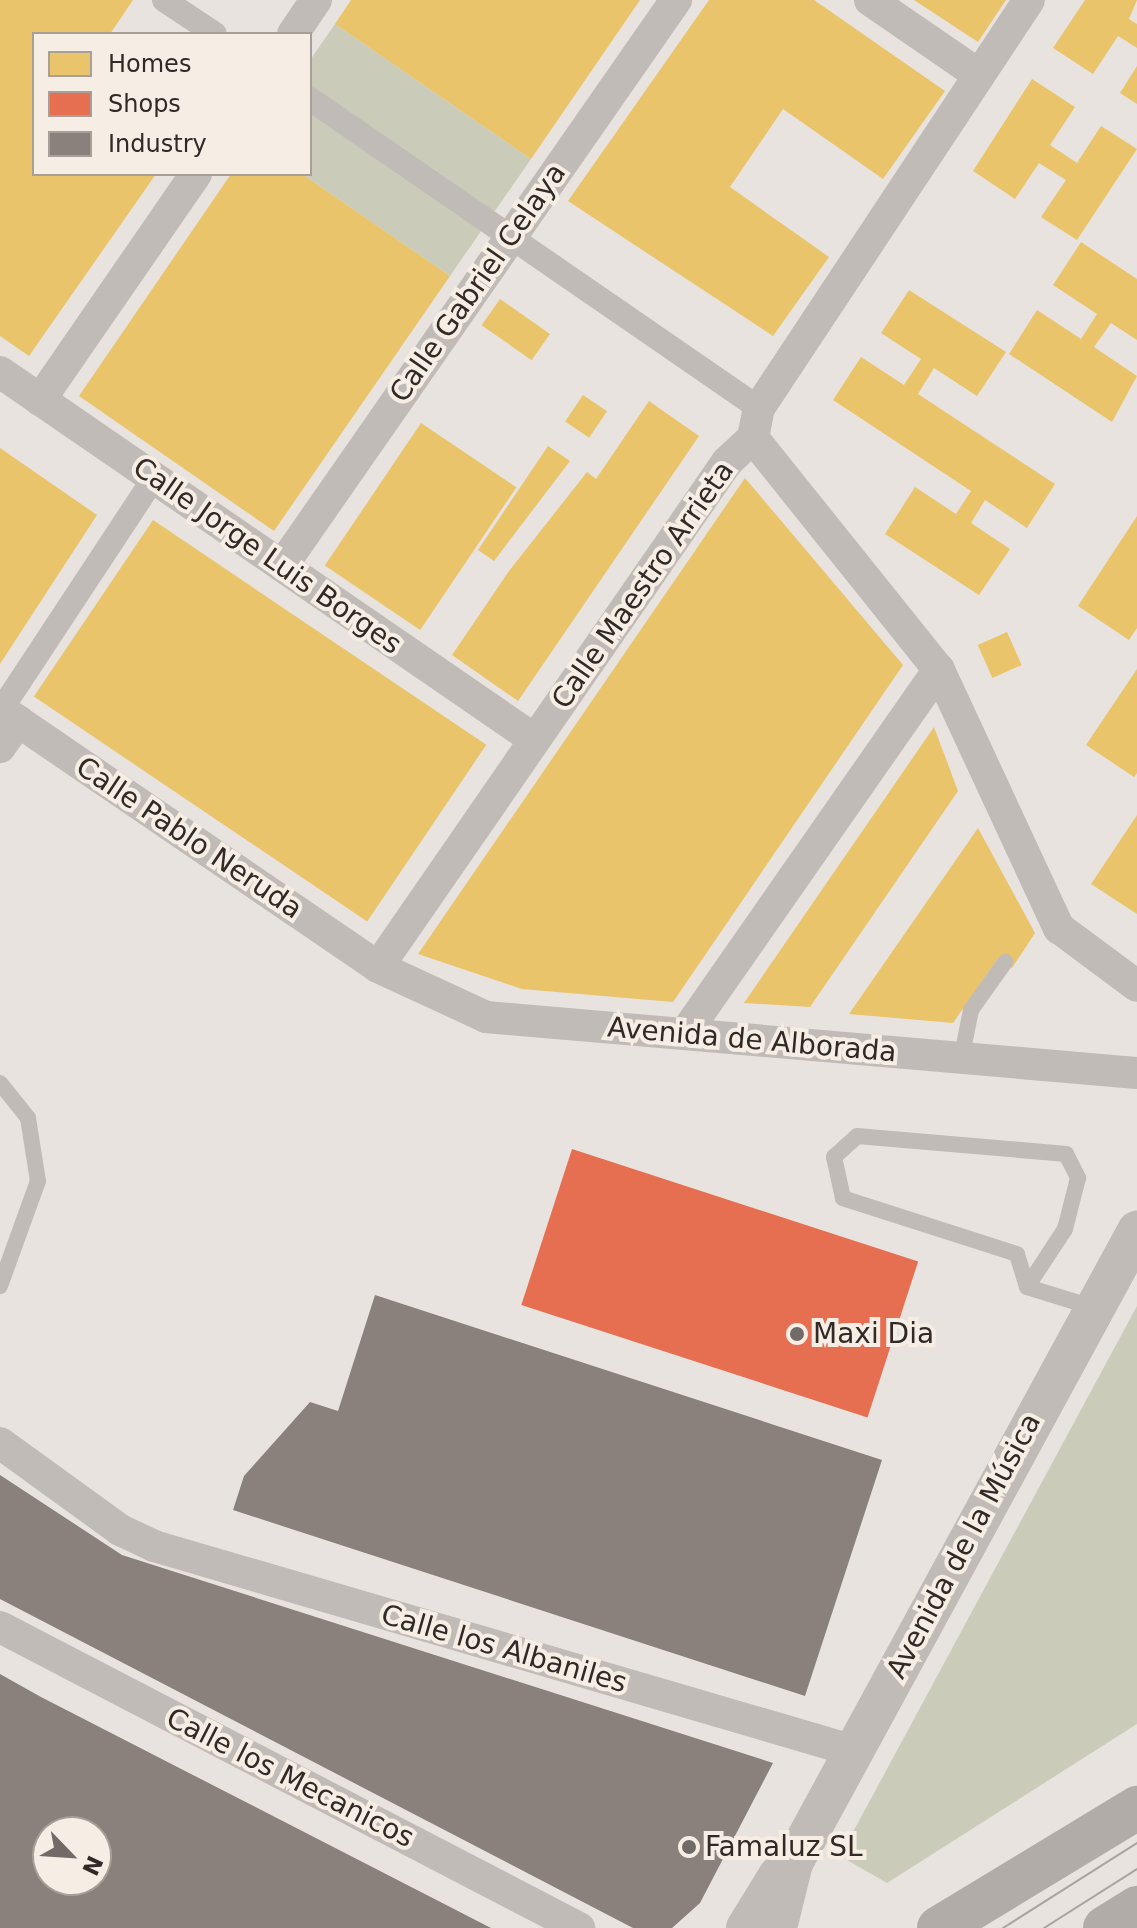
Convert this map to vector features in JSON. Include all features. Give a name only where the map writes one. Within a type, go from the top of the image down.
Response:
[{"type":"main road","points":[[939,1928],[1137,1808]]},
{"type":"main road","points":[[1105,1928],[1137,1908]]},
{"type":"street","points":[[164,0],[212,32]]},
{"type":"street","points":[[294,32],[316,0]]},
{"type":"street","name":"Calle Gabriel Celaya","points":[[282,566],[676,0]]},
{"type":"street","points":[[870,0],[979,75]]},
{"type":"street","name":"Calle Maestro Arrieta","points":[[378,967],[756,423],[1029,0]]},
{"type":"street","points":[[312,100],[511,236],[756,423],[939,670],[1059,928],[1137,986]]},
{"type":"street","points":[[40,400],[195,176]]},
{"type":"street","name":"Calle Jorge Luis Borges","points":[[0,372],[535,740]]},
{"type":"street","points":[[5,722],[154,478]]},
{"type":"street","points":[[686,1032],[939,670]]},
{"type":"street","name":"Calle Pablo Neruda","points":[[5,722],[378,967]]},
{"type":"street","name":"Avenida de Alborada","points":[[378,967],[486,1017],[1137,1073]]},
{"type":"street","name":"Avenida de la Música","points":[[777,1928],[793,1863],[1092,1307],[1137,1231]]},
{"type":"street","name":"Calle los Albaniles","points":[[0,1443],[120,1530],[154,1546],[854,1751]]},
{"type":"street","name":"Calle los Mecanicos","points":[[0,1627],[579,1928]]},
{"type":"street","name":"Avenida de la Música","points":[[746,1928],[770,1882],[793,1863]]},
{"type":"lane","points":[[961,1060],[971,1010],[1005,962]]},
{"type":"lane","points":[[0,1083],[28,1118],[38,1181],[0,1286]]},
{"type":"lane","points":[[857,1136],[1066,1154],[1078,1178],[1065,1229],[1027,1287],[1017,1254],[852,1204],[836,1188],[834,1157],[857,1136]]},
{"type":"lane","points":[[1027,1287],[1092,1307]]},
{"type":"green space","points":[[335,24],[531,159],[450,276],[305,176],[312,176],[312,57]]},
{"type":"green space","points":[[1137,1306],[1137,1724],[887,1883],[840,1856]]},
{"type":"building: Homes","points":[[0,0],[133,0],[111,32],[32,32],[32,176],[155,176],[29,356],[0,336]]},
{"type":"building: Homes","points":[[351,0],[640,0],[531,159],[335,24]]},
{"type":"building: Homes","points":[[709,0],[814,0],[945,91],[883,179],[783,109],[730,187],[829,257],[773,336],[568,201]]},
{"type":"building: Homes","points":[[914,0],[1006,0],[978,42]]},
{"type":"building: Homes","points":[[1085,0],[1137,0],[1129,19],[1137,24],[1137,48],[1118,36],[1093,74],[1053,48]]},
{"type":"building: Homes","points":[[1137,66],[1137,104],[1120,93]]},
{"type":"building: Homes","points":[[1032,79],[1075,107],[1050,145],[1077,163],[1101,126],[1137,149],[1077,240],[1041,217],[1066,180],[1039,163],[1015,199],[973,171]]},
{"type":"building: Homes","points":[[230,176],[305,176],[450,276],[274,531],[79,396]]},
{"type":"building: Homes","points":[[1081,242],[1137,279],[1137,340],[1111,323],[1094,347],[1137,376],[1112,422],[1009,354],[1037,310],[1081,339],[1097,314],[1053,285]]},
{"type":"building: Homes","points":[[909,290],[1006,352],[977,396],[934,368],[918,394],[1055,484],[1027,528],[985,500],[971,523],[1010,549],[979,595],[885,534],[915,487],[956,514],[971,491],[833,400],[861,357],[904,385],[921,359],[881,333]]},
{"type":"building: Homes","points":[[500,299],[550,334],[532,360],[482,325]]},
{"type":"building: Homes","points":[[583,395],[607,411],[589,438],[565,422]]},
{"type":"building: Homes","points":[[649,401],[699,436],[518,701],[452,655],[509,571],[587,472],[596,479]]},
{"type":"building: Homes","points":[[421,423],[516,487],[420,630],[325,566]]},
{"type":"building: Homes","points":[[548,446],[570,461],[494,561],[478,550]]},
{"type":"building: Homes","points":[[0,448],[97,515],[0,664]]},
{"type":"building: Homes","points":[[745,478],[903,665],[673,1002],[522,989],[418,954]]},
{"type":"building: Homes","points":[[1137,516],[1137,628],[1129,640],[1078,606]]},
{"type":"building: Homes","points":[[153,520],[486,745],[367,921],[34,697]]},
{"type":"building: Homes","points":[[1007,632],[1022,665],[992,678],[978,645]]},
{"type":"building: Homes","points":[[1137,669],[1137,773],[1134,777],[1086,745]]},
{"type":"building: Homes","points":[[934,727],[958,791],[810,1007],[744,1003]]},
{"type":"building: Homes","points":[[1137,815],[1137,914],[1091,884]]},
{"type":"building: Homes","points":[[978,828],[1035,933],[1012,968],[998,958],[953,1023],[849,1014]]},
{"type":"building: Shops","points":[[572,1149],[918,1261],[868,1417],[521,1305]]},
{"type":"building: Industry","points":[[375,1295],[882,1460],[805,1696],[233,1510],[244,1476],[310,1402],[338,1411]]},
{"type":"building: Industry","points":[[0,1475],[122,1555],[773,1763],[700,1903],[672,1928],[633,1928],[0,1599]]},
{"type":"building: Industry","points":[[0,1674],[41,1697],[491,1928],[0,1928]]},
{"type":"tram line","points":[[1003,1928],[1137,1843]]},
{"type":"tram line","points":[[1044,1928],[1137,1869]]},
{"type":"place","name":"Maxi Dia","points":[[797,1334]]},
{"type":"place","name":"Famaluz SL","points":[[689,1847]]}]
